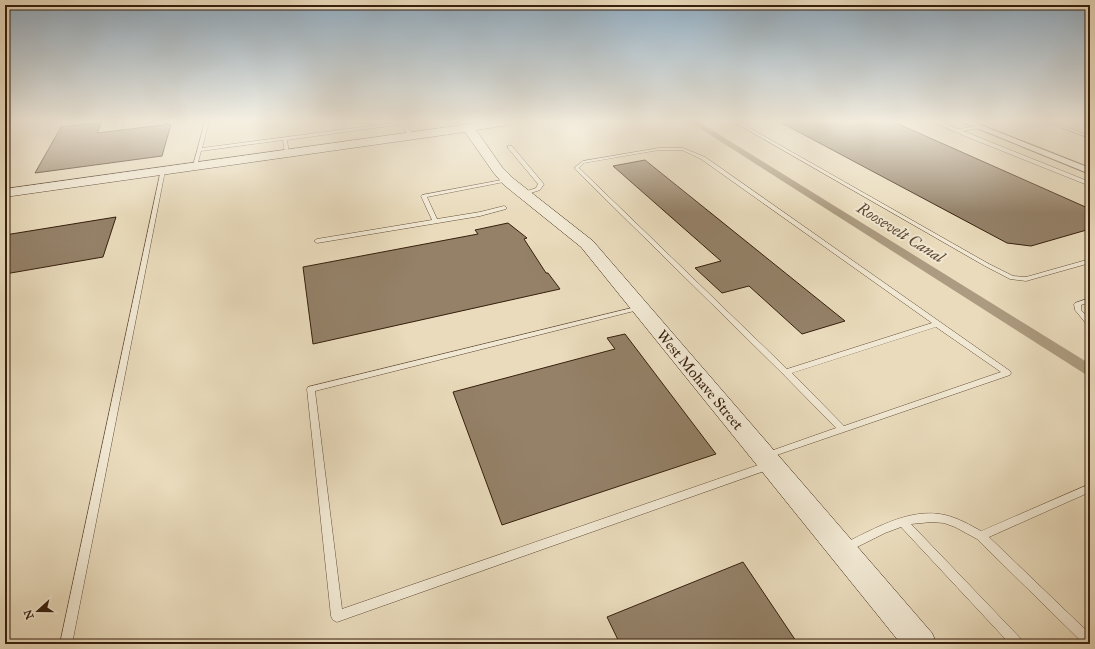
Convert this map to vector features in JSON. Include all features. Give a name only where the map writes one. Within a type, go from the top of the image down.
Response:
[{"type":"street","points":[[5,193],[292,152]]},
{"type":"street","name":"West Mohave Street","points":[[487,152],[515,187],[571,228],[586,244],[921,644]]},
{"type":"street","points":[[1041,152],[1090,172]]},
{"type":"lane","points":[[195,166],[199,152]]},
{"type":"lane","points":[[435,221],[424,196],[478,185],[538,189],[540,184],[514,152]]},
{"type":"lane","points":[[637,152],[583,162],[576,168],[786,372],[842,429]]},
{"type":"lane","points":[[640,308],[310,389],[337,616],[767,460],[842,429],[1007,373],[703,158],[690,152]]},
{"type":"lane","points":[[790,152],[1012,278],[1026,279],[1090,261]]},
{"type":"lane","points":[[1011,152],[1088,183]]},
{"type":"lane","points":[[66,644],[163,171]]},
{"type":"lane","points":[[317,241],[504,208]]},
{"type":"lane","points":[[1090,300],[1077,304],[1078,310],[1090,324]]},
{"type":"lane","points":[[786,372],[937,324]]},
{"type":"lane","points":[[981,536],[1090,488]]},
{"type":"lane","points":[[842,550],[876,533],[917,518],[944,519],[981,536],[1090,642]]},
{"type":"lane","points":[[903,523],[1018,644]]},
{"type":"building","points":[[47,152],[163,152],[162,156],[35,173]]},
{"type":"building","points":[[837,152],[962,152],[1090,209],[1090,229],[1031,246],[1007,243]]},
{"type":"building","points":[[645,160],[845,321],[802,334],[749,286],[722,293],[695,268],[721,261],[613,166]]},
{"type":"building","points":[[116,217],[103,257],[5,274],[5,235]]},
{"type":"building","points":[[508,223],[527,238],[524,239],[546,273],[548,273],[560,289],[313,344],[303,267],[478,234],[475,230]]},
{"type":"building","points":[[625,334],[716,454],[502,525],[453,392],[615,349],[607,338]]},
{"type":"building","points":[[743,562],[798,644],[620,644],[607,617]]},
{"type":"waterway","name":"Roosevelt Canal","points":[[742,152],[1090,371]]}]
